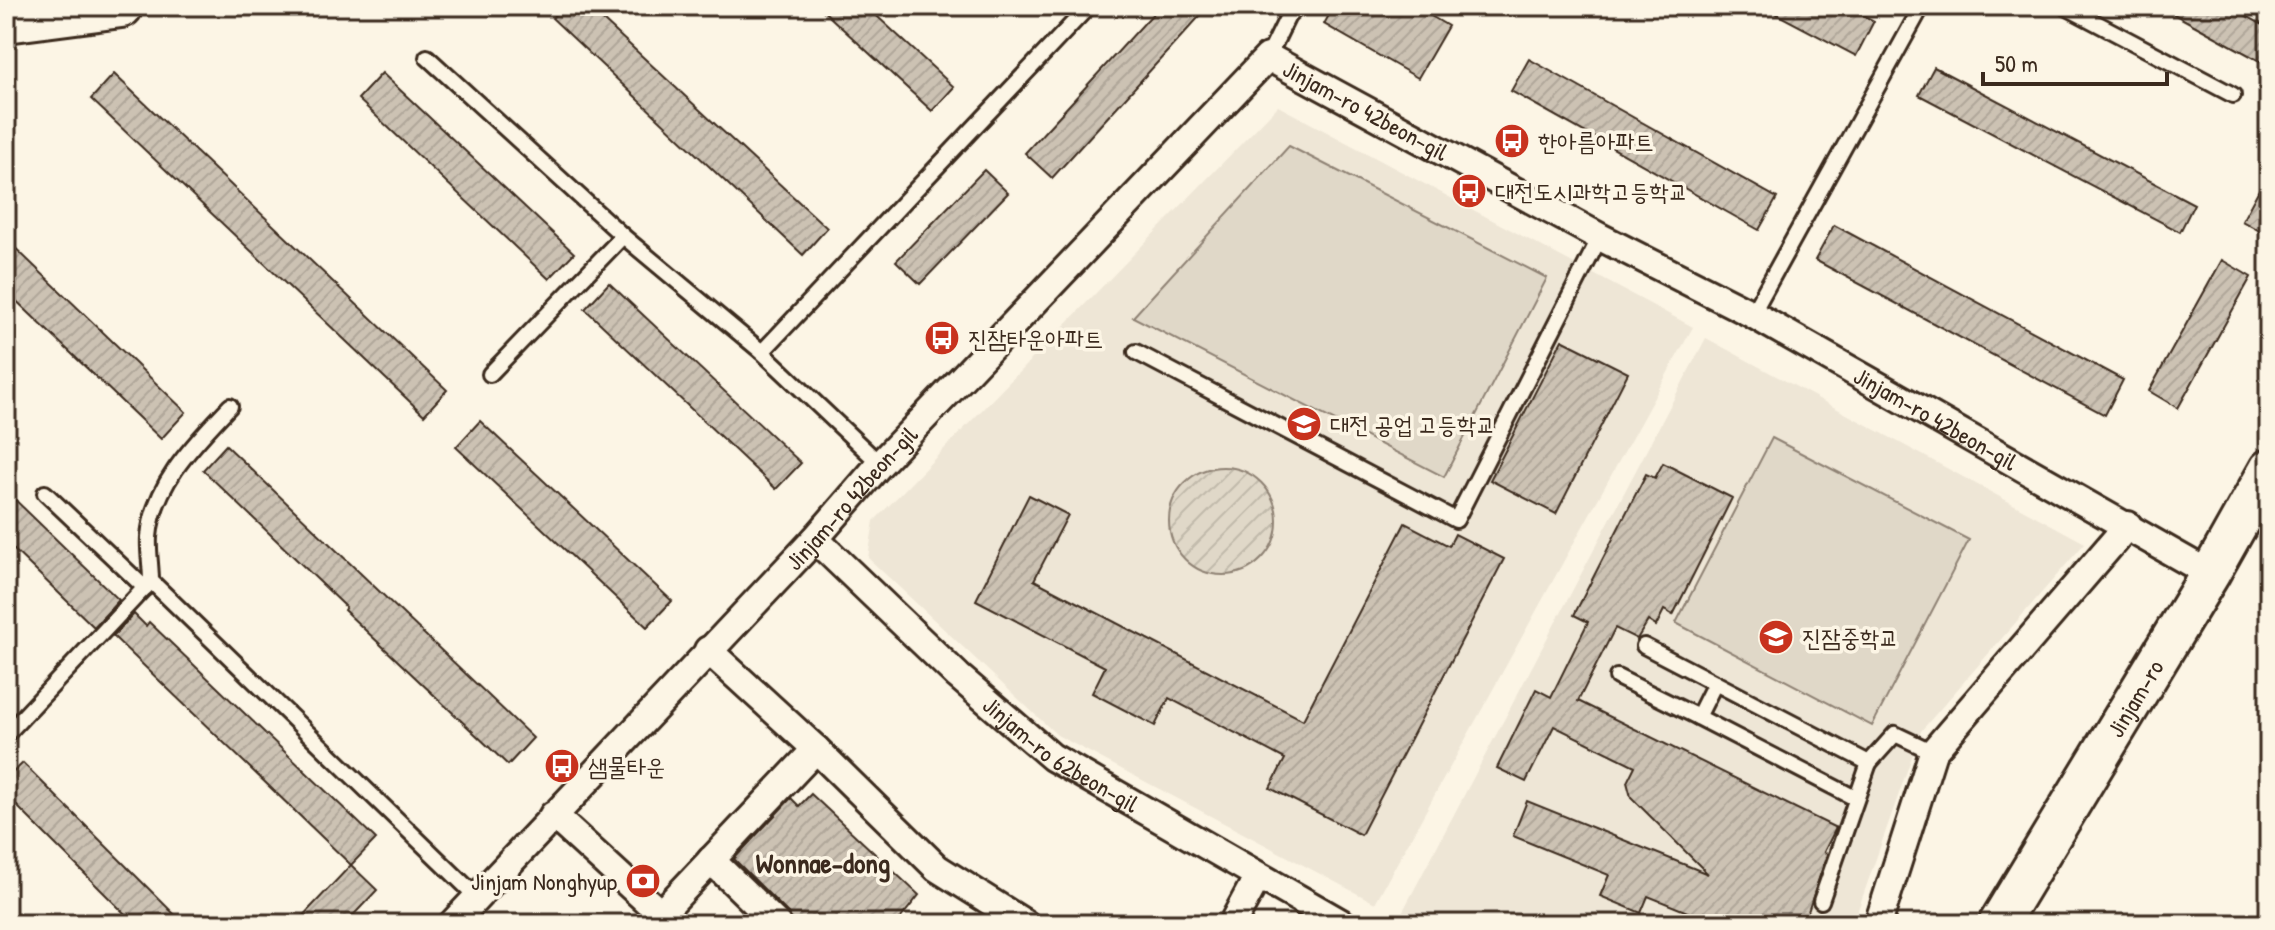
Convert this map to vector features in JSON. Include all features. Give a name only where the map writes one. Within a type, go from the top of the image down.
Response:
[{"type":"main road","points":[[6,21],[121,6]]},
{"type":"street","name":"Jinjam-ro 42beon-gil","points":[[452,924],[815,539],[880,464],[1268,57],[1600,237],[1752,314],[2210,574]]},
{"type":"street","name":"Jinjam-ro","points":[[1998,924],[2210,574],[2269,469]]},
{"type":"street","points":[[1878,924],[1933,752],[2128,525]]},
{"type":"street","name":"Jinjam-ro 62beon-gil","points":[[815,539],[958,676],[1052,757],[1343,924]]},
{"type":"street","points":[[708,650],[816,749],[937,868],[1026,924]]},
{"type":"street","points":[[553,815],[656,919],[816,749]]},
{"type":"street","points":[[711,860],[777,924]]},
{"type":"street","points":[[1232,924],[1258,876]]},
{"type":"lane","points":[[762,352],[1089,6]]},
{"type":"lane","points":[[1268,57],[1288,16],[1299,6]]},
{"type":"lane","points":[[1752,314],[1922,6]]},
{"type":"lane","points":[[2064,6],[2233,95]]},
{"type":"lane","points":[[427,57],[623,236],[762,352],[880,464]]},
{"type":"lane","points":[[490,374],[623,236]]},
{"type":"lane","points":[[1136,352],[1456,520],[1600,237]]},
{"type":"lane","points":[[6,735],[148,584],[149,535],[159,496],[191,448],[230,406]]},
{"type":"lane","points":[[45,493],[148,584],[477,897]]},
{"type":"lane","points":[[1644,646],[1869,763]]},
{"type":"lane","points":[[1617,677],[1855,798]]},
{"type":"lane","points":[[1698,717],[1715,683]]},
{"type":"lane","points":[[1821,901],[1869,763],[1895,734],[1933,752]]},
{"type":"shaded area","name":"대전 공업 고등학교","points":[[1278,106],[1693,327],[1375,903],[1057,735],[868,558],[874,521]]},
{"type":"shaded area","points":[[1289,146],[1547,278],[1444,477],[1133,317]]},
{"type":"shaded area","name":"진잠중학교","points":[[1706,338],[2085,543],[1921,731],[1853,924],[1396,924]]},
{"type":"shaded area","points":[[1772,438],[1969,540],[1872,726],[1676,623]]},
{"type":"shaded area","points":[[1223,467],[1244,471],[1261,483],[1273,500],[1277,521],[1273,542],[1261,559],[1244,571],[1223,575],[1202,571],[1185,559],[1173,542],[1169,521],[1173,500],[1185,483],[1202,471]]},
{"type":"building","points":[[563,6],[588,6],[827,228],[803,255],[552,18]]},
{"type":"building","points":[[818,6],[866,6],[954,87],[932,111]]},
{"type":"building","points":[[1160,6],[1209,6],[1052,178],[1025,153]]},
{"type":"building","points":[[1334,6],[1414,6],[1448,26],[1418,78],[1324,24]]},
{"type":"building","points":[[1761,6],[1846,6],[1874,21],[1856,56]]},
{"type":"building","points":[[2159,6],[2228,6],[2269,28],[2269,66]]},
{"type":"building","points":[[1529,59],[1777,198],[1759,230],[1511,91]]},
{"type":"building","points":[[1934,67],[2194,204],[2180,232],[1919,95]]},
{"type":"building","points":[[382,73],[574,253],[549,279],[358,99]]},
{"type":"building","points":[[114,74],[447,390],[424,415],[91,99]]},
{"type":"building","points":[[984,170],[1008,193],[920,284],[896,261]]},
{"type":"building","points":[[2269,171],[2269,236],[2242,221]]},
{"type":"building","points":[[1834,225],[2123,380],[2105,415],[1815,260]]},
{"type":"building","points":[[6,239],[186,412],[161,439],[6,291]]},
{"type":"building","points":[[2222,260],[2251,277],[2178,408],[2149,391]]},
{"type":"building","points":[[609,283],[801,463],[776,489],[585,309]]},
{"type":"building","points":[[1562,340],[1628,373],[1556,514],[1490,480]]},
{"type":"building","points":[[480,421],[672,601],[647,627],[456,447]]},
{"type":"building","points":[[226,445],[533,738],[508,765],[344,610],[346,607],[203,470]]},
{"type":"building","points":[[1663,463],[1732,498],[1673,615],[1664,610],[1656,626],[1648,621],[1637,639],[1615,628],[1578,701],[1836,828],[1824,852],[1827,854],[1804,924],[1717,924],[1648,896],[1641,913],[1600,896],[1609,875],[1513,836],[1527,801],[1708,874],[1631,797],[1627,782],[1635,766],[1554,726],[1526,782],[1497,768],[1536,689],[1551,697],[1588,622],[1574,615],[1646,474],[1655,478]]},
{"type":"building","points":[[6,491],[119,600],[94,627],[6,542]]},
{"type":"building","points":[[1029,495],[1068,515],[1034,580],[1303,720],[1405,523],[1449,546],[1455,534],[1504,559],[1361,835],[1270,788],[1285,759],[1169,698],[1155,726],[1092,693],[1105,667],[976,600]]},
{"type":"building","points":[[134,614],[146,626],[149,622],[376,839],[351,865],[113,636]]},
{"type":"building","points":[[23,763],[184,924],[135,924],[6,795],[6,779]]},
{"type":"building","points":[[811,794],[919,895],[896,924],[793,924],[788,913],[734,859],[791,798],[799,806]]},
{"type":"building","points":[[351,865],[377,890],[345,924],[295,924]]},
{"type":"place","name":"한아름아파트","points":[[1512,141]]},
{"type":"place","name":"대전도시과학고등학교","points":[[1469,191]]},
{"type":"place","name":"진잠타운아파트","points":[[942,338]]},
{"type":"place","name":"대전 공업 고등학교","points":[[1304,424]]},
{"type":"place","name":"진잠중학교","points":[[1776,637]]},
{"type":"place","name":"샘물타운","points":[[562,766]]},
{"type":"place","name":"Jinjam Nonghyup","points":[[643,881]]},
{"type":"district","name":"Wonnae-dong","points":[[823,863]]}]
